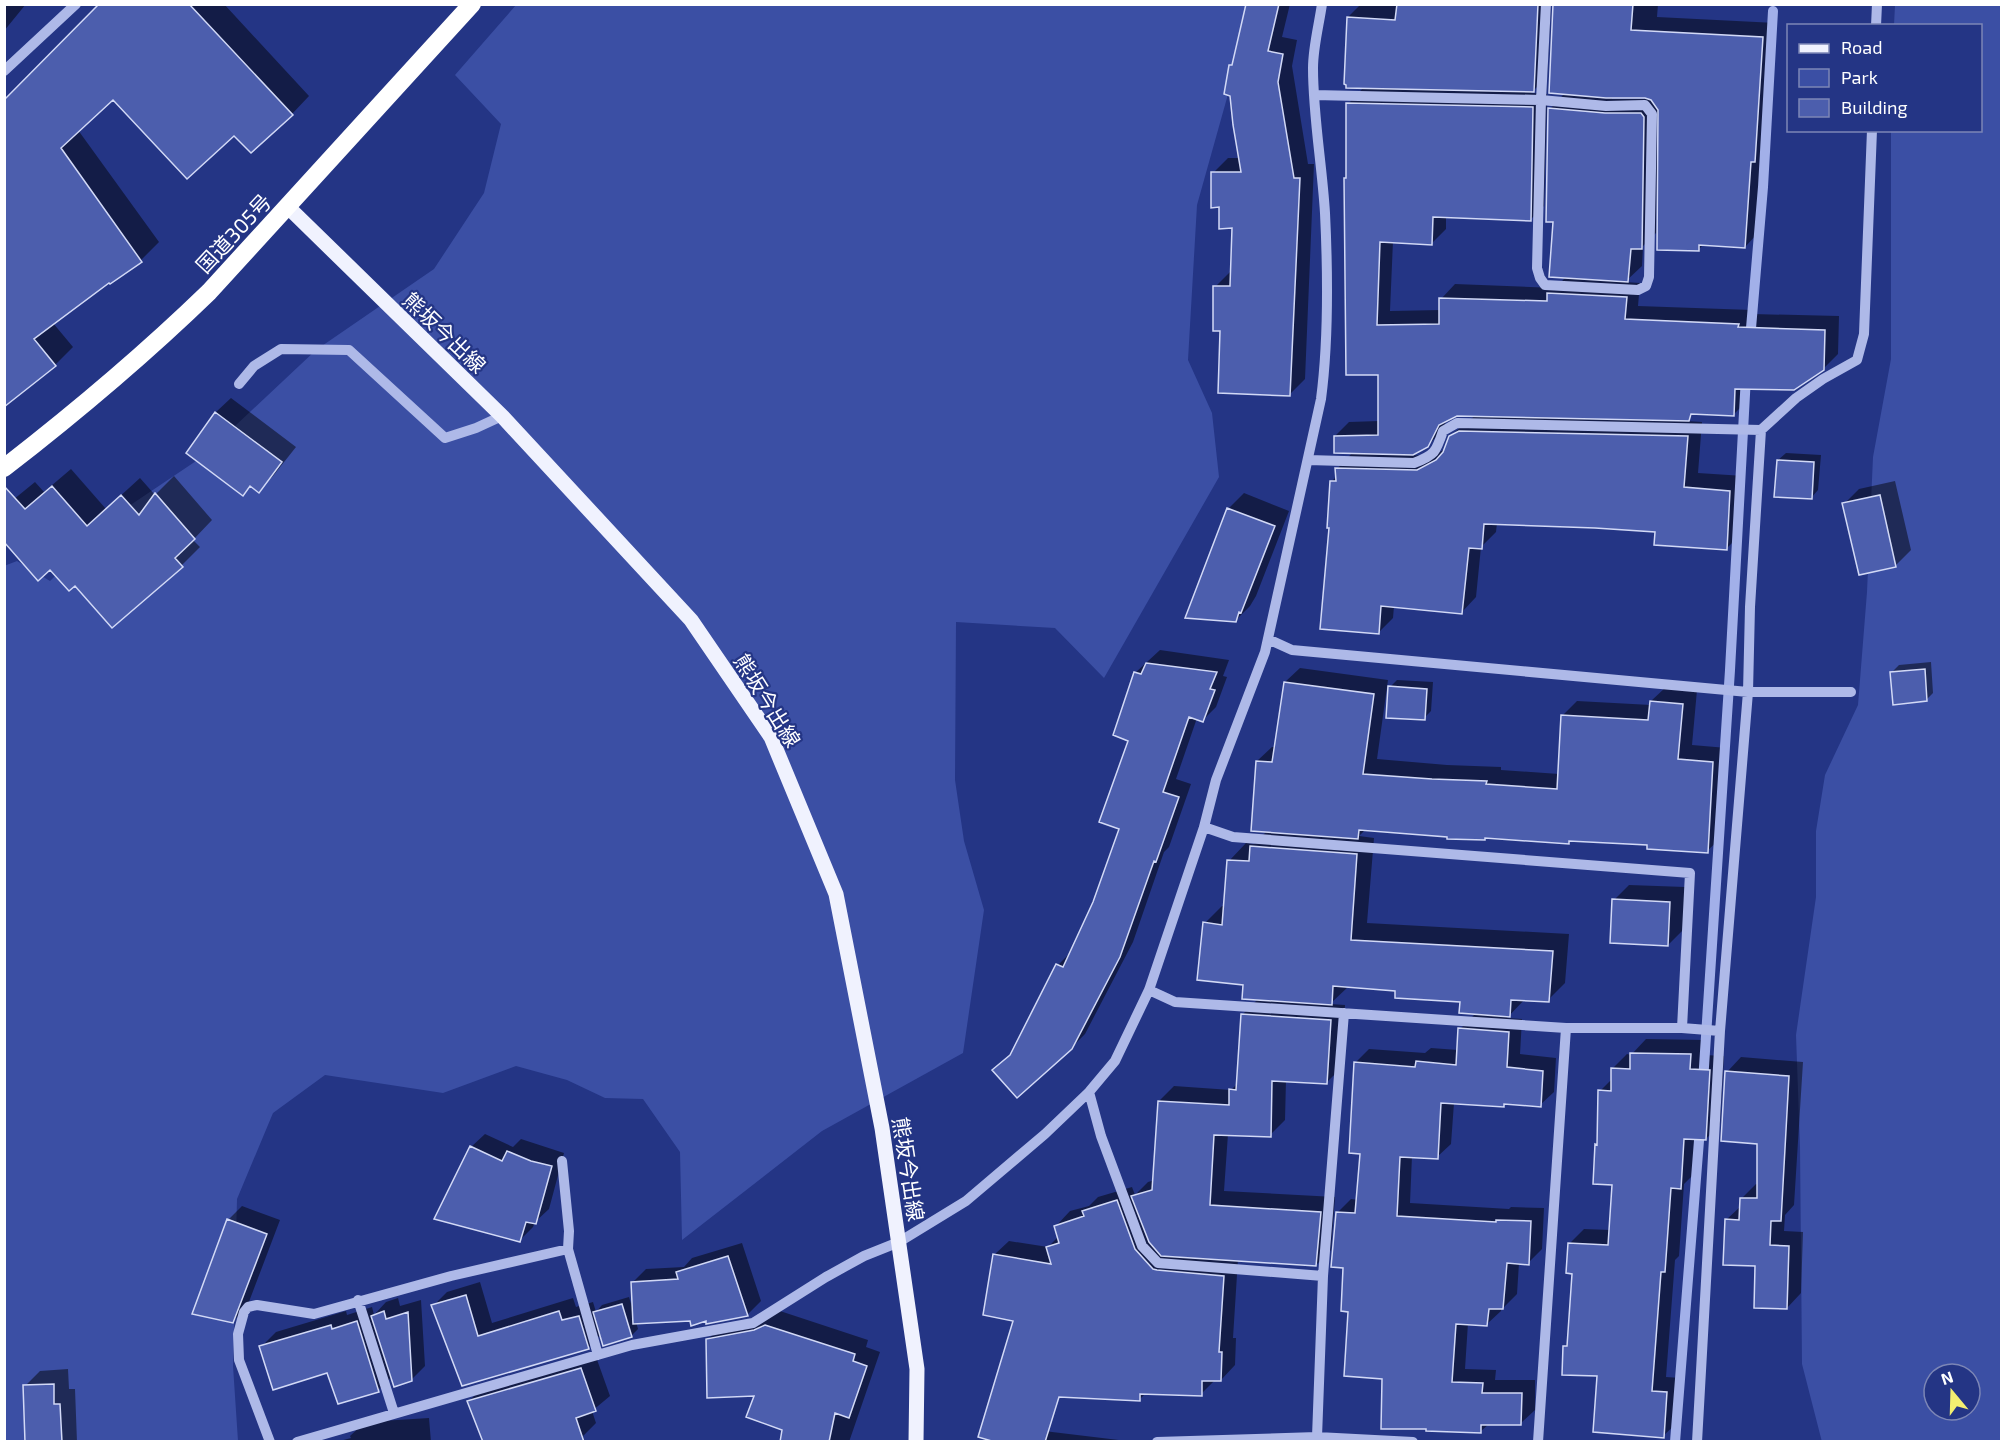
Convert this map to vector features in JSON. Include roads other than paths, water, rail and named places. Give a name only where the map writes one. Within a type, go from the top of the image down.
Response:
[{"type":"highway","name":"国道305号","points":[[4,468],[73,414],[209,292],[472,4]]},
{"type":"main road","name":"熊坂今出線","points":[[288,207],[502,416],[691,620],[771,736],[836,894],[882,1128],[899,1242],[917,1369],[916,1442]]},
{"type":"street","points":[[4,71],[75,4]]},
{"type":"street","points":[[297,1442],[632,1345],[753,1323],[836,1272],[864,1256],[899,1242],[966,1201],[1045,1134],[1089,1092],[1115,1061],[1149,990],[1204,827],[1216,780],[1265,652],[1321,399],[1327,326],[1325,213],[1313,65],[1322,4]]},
{"type":"street","points":[[1314,95],[1541,100],[1606,106],[1646,105],[1652,114],[1649,277],[1646,286],[1638,290],[1545,285],[1536,268],[1541,100],[1546,4]]},
{"type":"street","points":[[1876,24],[1877,4]]},
{"type":"street","points":[[1308,460],[1414,464],[1430,457],[1443,431],[1456,423],[1761,430],[1796,398],[1823,379],[1857,360],[1864,334],[1872,132]]},
{"type":"street","points":[[239,384],[254,366],[281,349],[349,350],[445,438],[476,428],[502,416]]},
{"type":"street","points":[[1696,1442],[1720,1031],[1748,692],[1750,607],[1761,430]]},
{"type":"street","points":[[1268,639],[1292,650],[1748,692],[1851,692]]},
{"type":"street","points":[[1204,827],[1233,837],[1690,873],[1682,1028]]},
{"type":"street","points":[[1149,990],[1175,1002],[1566,1028],[1682,1028],[1720,1031]]},
{"type":"street","points":[[1317,1437],[1323,1276],[1344,1013]]},
{"type":"street","points":[[1539,1442],[1566,1028]]},
{"type":"street","points":[[1089,1092],[1101,1136],[1142,1246],[1158,1263],[1323,1276]]},
{"type":"street","points":[[562,1161],[569,1230],[568,1249],[598,1355]]},
{"type":"street","points":[[270,1442],[239,1360],[238,1334],[243,1312],[248,1307],[257,1305],[314,1314],[451,1276],[568,1249]]},
{"type":"street","points":[[358,1300],[394,1413]]},
{"type":"street","points":[[1157,1442],[1317,1437],[1413,1442]]},
{"type":"waterway","points":[[1750,340],[1763,187],[1773,11]]},
{"type":"waterway","points":[[1703,1082],[1730,670],[1746,376]]},
{"type":"waterway","points":[[1675,1442],[1700,1128]]}]
